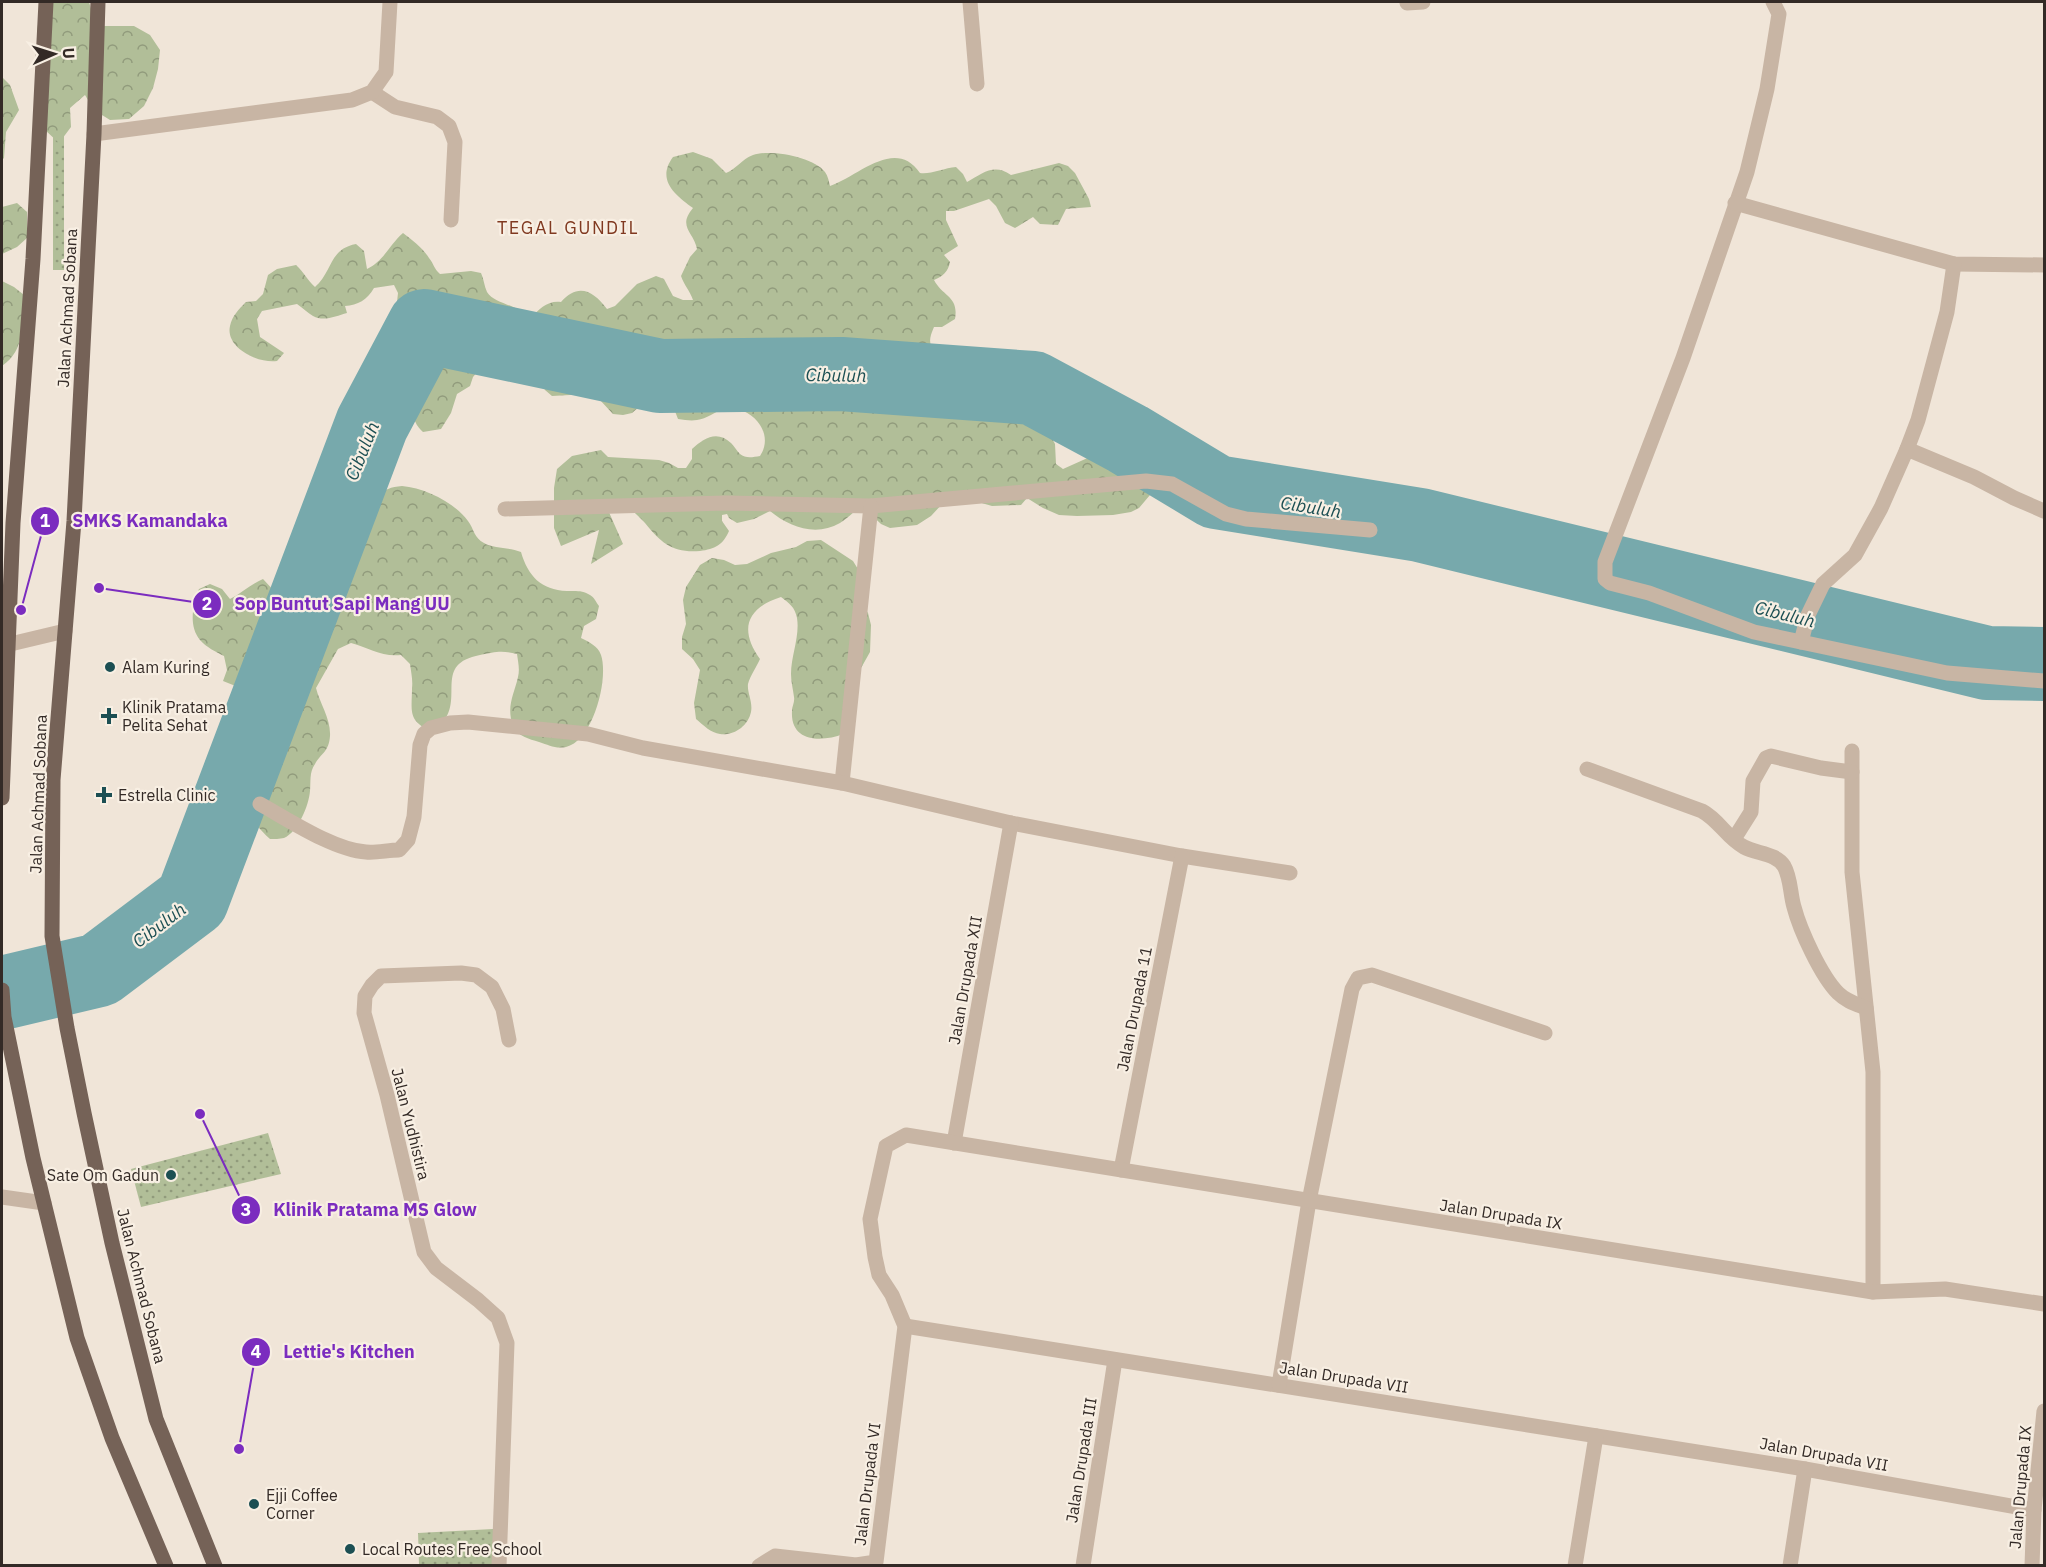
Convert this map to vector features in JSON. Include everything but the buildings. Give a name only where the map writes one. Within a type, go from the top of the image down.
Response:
[{"type":"main road","points":[[2,798],[5,645],[33,259],[46,2]]},
{"type":"main road","name":"Jalan Achmad Sobana","points":[[98,2],[94,134],[74,521],[53,780],[52,936],[67,1028],[112,1243],[156,1419],[215,1566]]},
{"type":"main road","points":[[3,1008],[44,1203],[77,1338],[112,1438],[166,1566]]},
{"type":"street","points":[[94,134],[352,100],[372,92],[386,72],[390,2]]},
{"type":"street","points":[[970,2],[977,84]]},
{"type":"street","points":[[1407,3],[1423,2]]},
{"type":"street","points":[[1773,2],[1779,14],[1767,89],[1747,172],[1683,358],[1605,562],[1605,579],[1610,583],[1649,593],[1754,632],[1802,638],[1947,673],[2044,681]]},
{"type":"street","points":[[372,92],[395,107],[437,117],[449,126],[455,142],[451,220]]},
{"type":"street","points":[[1736,203],[1954,264],[2044,265]]},
{"type":"street","points":[[1802,638],[1808,615],[1823,584],[1855,555],[1881,508],[1907,449],[1918,420],[1947,312],[1954,264]]},
{"type":"street","points":[[1907,449],[1974,477],[2044,511]]},
{"type":"street","points":[[505,509],[726,502],[870,506],[1146,481],[1172,484],[1226,514],[1246,519],[1370,530]]},
{"type":"street","points":[[842,783],[870,506]]},
{"type":"street","points":[[5,645],[65,631]]},
{"type":"street","points":[[260,804],[319,836],[353,849],[367,852],[399,850],[408,840],[414,817],[420,745],[424,734],[431,728],[450,723],[479,723],[588,734],[643,748],[842,783],[1011,823],[1182,856],[1290,873]]},
{"type":"street","points":[[1852,751],[1852,872],[1873,1072],[1873,1292]]},
{"type":"street","points":[[1734,839],[1751,812],[1753,781],[1766,758],[1771,756],[1821,768],[1852,772]]},
{"type":"street","points":[[1587,769],[1702,811],[1748,849],[1777,859],[1783,864],[1786,868],[1794,908],[1816,959],[1838,993],[1848,1001],[1866,1008]]},
{"type":"street","name":"Jalan Drupada XII","points":[[954,1143],[1011,823]]},
{"type":"street","name":"Jalan Drupada 11","points":[[1121,1170],[1182,856]]},
{"type":"street","name":"Jalan Yudhistira","points":[[499,1566],[507,1343],[498,1318],[436,1268],[424,1252],[387,1095],[364,1013],[365,996],[381,976],[461,973],[476,975],[492,987],[503,1009],[509,1040]]},
{"type":"street","points":[[1279,1385],[1309,1201],[1352,989],[1358,978],[1372,975],[1545,1034]]},
{"type":"street","points":[[905,1326],[892,1295],[879,1275],[870,1219],[886,1146],[906,1135],[954,1143]]},
{"type":"street","name":"Jalan Drupada IX","points":[[954,1143],[1873,1292],[1945,1289],[2044,1304]]},
{"type":"street","points":[[2,1197],[44,1203]]},
{"type":"street","name":"Jalan Drupada VII","points":[[905,1326],[1805,1469],[2034,1510]]},
{"type":"street","name":"Jalan Drupada VI","points":[[759,1566],[775,1556],[856,1565],[876,1562],[905,1326]]},
{"type":"street","name":"Jalan Drupada III","points":[[1083,1566],[1115,1360]]},
{"type":"street","name":"Jalan Drupada IX","points":[[2032,1566],[2034,1510],[2044,1411]]},
{"type":"street","points":[[1575,1566],[1596,1436]]},
{"type":"street","points":[[1790,1566],[1805,1469]]},
{"type":"green space","points":[[41,2],[89,2],[96,26],[134,26],[150,35],[160,50],[158,69],[153,88],[144,106],[129,119],[110,120],[94,110],[85,95],[70,108],[71,127],[59,143],[45,130],[37,35]]},
{"type":"green space","points":[[64,2],[64,270],[53,270],[53,5]]},
{"type":"green space","points":[[2,77],[10,85],[19,110],[6,132],[2,160]]},
{"type":"green space","points":[[693,152],[712,159],[726,173],[745,159],[761,153],[802,158],[812,162],[826,174],[830,186],[876,162],[899,158],[910,163],[920,173],[956,167],[967,182],[994,170],[1005,171],[1011,175],[1059,163],[1068,166],[1075,173],[1091,207],[1066,209],[1058,225],[1040,224],[1033,217],[1015,228],[1005,223],[996,206],[989,199],[954,211],[946,211],[946,220],[958,246],[944,255],[950,262],[948,268],[934,280],[952,301],[956,311],[955,319],[942,327],[934,327],[930,343],[972,402],[1007,403],[1016,411],[1016,420],[1048,396],[1078,393],[1085,399],[1085,407],[1078,417],[1067,421],[1047,418],[1046,427],[1055,444],[1056,464],[1063,469],[1092,456],[1111,453],[1131,458],[1146,468],[1152,486],[1150,495],[1139,508],[1131,512],[1077,516],[1059,515],[1027,498],[1021,505],[992,506],[968,499],[943,503],[931,516],[917,525],[890,528],[881,524],[862,506],[840,523],[812,530],[794,526],[770,511],[754,519],[737,523],[727,514],[722,515],[722,521],[729,531],[727,536],[718,546],[700,551],[675,549],[669,546],[657,537],[621,500],[608,510],[623,544],[591,564],[599,530],[561,546],[554,528],[554,488],[557,469],[572,456],[601,450],[608,457],[659,460],[678,468],[686,468],[692,459],[692,449],[706,439],[716,436],[726,439],[742,456],[760,456],[764,449],[765,437],[757,421],[745,412],[729,408],[701,419],[678,419],[671,401],[663,394],[654,394],[632,413],[613,414],[599,399],[588,394],[552,396],[545,390],[535,372],[504,379],[498,378],[487,370],[479,370],[470,386],[457,394],[451,413],[441,429],[423,432],[414,420],[412,409],[413,399],[425,379],[422,327],[413,311],[397,302],[398,293],[394,285],[374,288],[362,301],[345,306],[347,313],[330,318],[317,318],[297,304],[262,311],[257,319],[260,337],[284,353],[277,361],[261,360],[245,353],[238,348],[230,334],[230,326],[238,310],[246,302],[256,301],[263,294],[268,275],[277,269],[296,265],[315,287],[336,256],[347,247],[356,244],[364,251],[367,269],[378,262],[403,233],[424,251],[440,274],[471,271],[481,273],[486,290],[490,295],[497,301],[519,310],[522,318],[531,318],[544,306],[552,302],[561,302],[567,296],[580,291],[586,291],[597,298],[607,309],[615,306],[637,284],[656,276],[664,279],[673,296],[683,300],[693,300],[681,276],[690,257],[697,249],[686,225],[688,215],[693,208],[674,192],[666,173],[673,157]]},
{"type":"green space","points":[[17,203],[27,212],[27,238],[17,247],[2,254],[2,207]]},
{"type":"green space","points":[[2,281],[24,295],[19,344],[10,359],[2,366]]},
{"type":"green space","points":[[402,486],[429,493],[447,502],[462,514],[476,536],[484,543],[521,552],[527,568],[543,585],[558,590],[587,593],[593,597],[599,606],[596,619],[584,626],[581,638],[595,647],[601,655],[603,679],[597,708],[584,733],[576,742],[566,747],[552,746],[524,737],[513,726],[510,712],[519,674],[517,654],[494,652],[466,659],[457,666],[453,674],[449,712],[442,723],[431,731],[418,723],[412,714],[410,664],[401,655],[381,653],[351,643],[338,649],[316,688],[327,718],[330,736],[326,749],[312,771],[305,810],[289,835],[284,838],[270,839],[250,819],[238,812],[231,796],[230,786],[231,775],[241,745],[248,735],[277,712],[276,699],[252,687],[238,687],[223,681],[227,670],[224,656],[202,643],[194,628],[194,608],[199,589],[210,584],[222,589],[230,599],[263,579],[299,618],[315,628],[327,626],[330,613],[327,601],[319,590],[317,537],[327,530],[359,517],[384,491]]},
{"type":"green space","points":[[821,540],[853,561],[861,574],[861,602],[868,613],[871,625],[870,652],[856,677],[843,734],[818,739],[809,738],[796,729],[792,711],[794,699],[791,674],[797,618],[793,608],[781,597],[760,607],[750,621],[748,630],[750,639],[760,659],[748,684],[751,708],[747,722],[735,732],[720,734],[710,730],[696,719],[694,703],[700,670],[693,659],[682,649],[682,637],[686,624],[683,600],[686,587],[700,565],[712,558],[735,565],[747,564],[807,541]]},
{"type":"green space","points":[[268,1133],[281,1174],[141,1207],[131,1169]]},
{"type":"green space","points":[[493,1529],[493,1565],[419,1565],[418,1533]]},
{"type":"waterway","name":"Cibuluh","points":[[2,993],[99,970],[192,900],[372,424],[424,326],[660,376],[841,374],[1033,388],[1128,439],[1216,492],[1420,525],[1987,663],[2044,664]]},
{"type":"place","name":"Sop Buntut Sapi Mang UU","points":[[99,588]]},
{"type":"place","name":"SMKS Kamandaka","points":[[21,610]]},
{"type":"place","name":"Alam Kuring","points":[[110,667]]},
{"type":"place","name":"Klinik Pratama Pelita Sehat","points":[[109,716]]},
{"type":"place","name":"Estrella Clinic","points":[[104,795]]},
{"type":"place","name":"Klinik Pratama MS Glow","points":[[200,1114]]},
{"type":"place","name":"Sate Om Gadun","points":[[171,1175]]},
{"type":"place","name":"Lettie's Kitchen","points":[[239,1449]]},
{"type":"place","name":"Ejji Coffee Corner","points":[[254,1504]]},
{"type":"place","name":"Local Routes Free School","points":[[350,1549]]},
{"type":"district","name":"TEGAL GUNDIL","points":[[568,227]]}]
